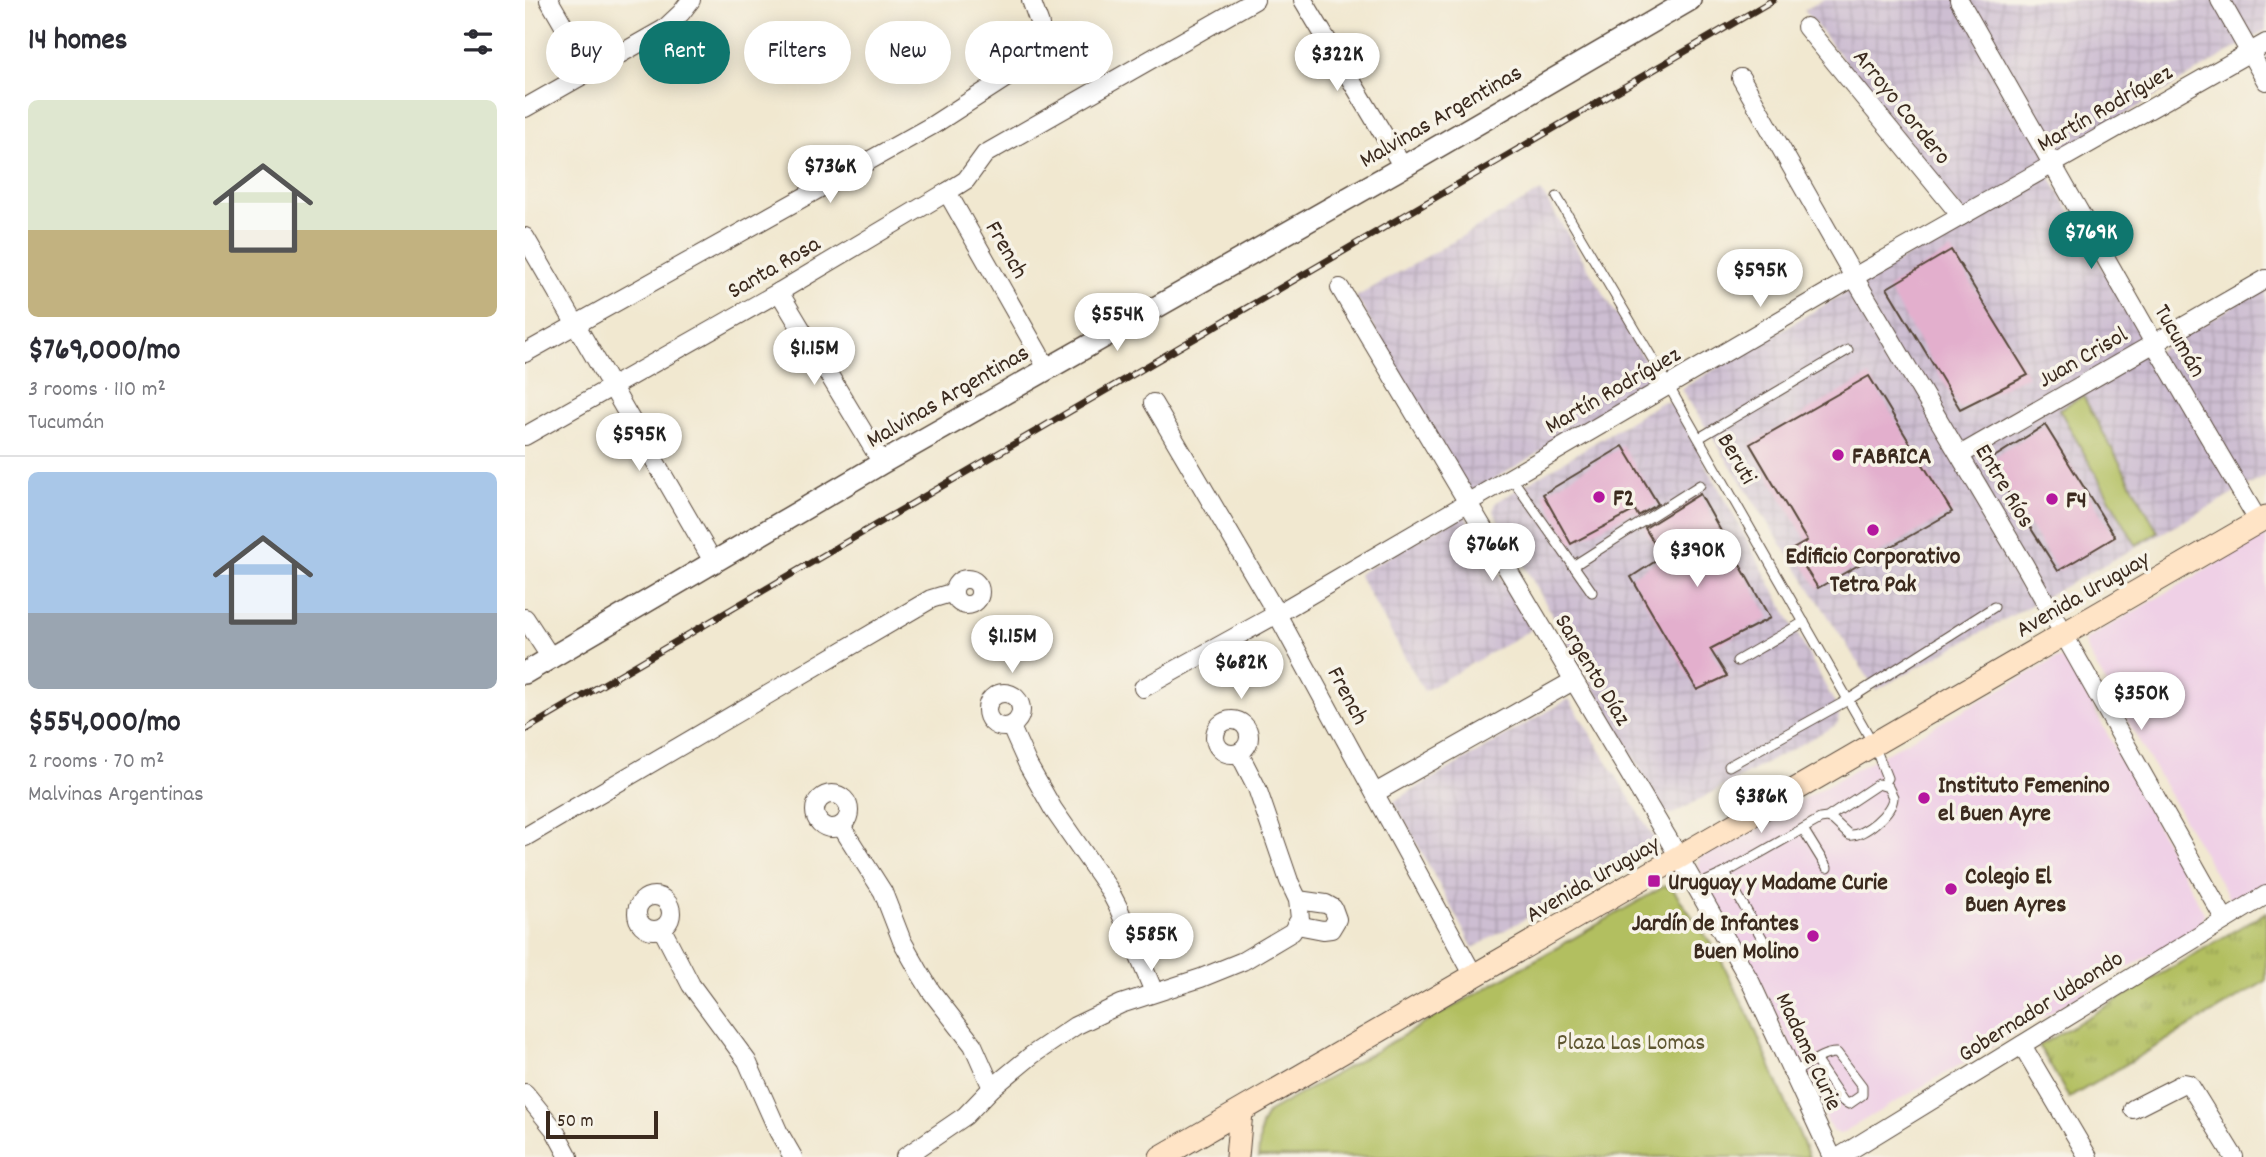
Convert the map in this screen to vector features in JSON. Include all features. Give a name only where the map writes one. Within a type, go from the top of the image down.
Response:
[{"type":"main road","name":"Avenida Uruguay","points":[[1161,1157],[2262,519]]},
{"type":"main road","points":[[1237,1157],[1241,1112]]},
{"type":"street","points":[[549,0],[561,21]]},
{"type":"street","points":[[625,51],[664,29],[691,0]]},
{"type":"street","points":[[525,353],[933,125],[1012,74],[1030,58],[1039,41],[1040,25],[1031,0]]},
{"type":"street","name":"Santa Rosa","points":[[525,436],[779,292],[947,192],[966,180],[985,154],[1255,0]]},
{"type":"street","points":[[1303,0],[1403,167]]},
{"type":"street","name":"Malvinas Argentinas","points":[[525,673],[882,463],[1403,167],[1690,0]]},
{"type":"street","name":"Tucumán","points":[[1959,0],[2154,343],[2262,519]]},
{"type":"street","points":[[2220,0],[2266,80]]},
{"type":"street","name":"Arroyo Cordero","points":[[1806,27],[1961,216]]},
{"type":"street","name":"Martín Rodríguez","points":[[1143,688],[1277,614],[1854,277],[2266,43]]},
{"type":"street","name":"Entre Ríos","points":[[1741,78],[2064,635],[2225,920]]},
{"type":"street","points":[[525,108],[567,84]]},
{"type":"street","name":"French","points":[[947,192],[1047,368]]},
{"type":"street","points":[[525,237],[713,563]]},
{"type":"street","name":"Juan Crisol","points":[[1960,455],[2266,279]]},
{"type":"street","name":"Sargento Díaz","points":[[1340,288],[1679,857]]},
{"type":"street","points":[[779,292],[882,463]]},
{"type":"street","name":"French","points":[[1153,403],[1277,614],[1474,976]]},
{"type":"street","points":[[525,837],[932,599],[954,592]]},
{"type":"street","points":[[525,618],[551,658]]},
{"type":"street","points":[[1375,793],[1573,681]]},
{"type":"street","points":[[1011,726],[1028,765],[1053,808],[1108,888],[1154,992]]},
{"type":"street","points":[[905,1157],[925,1152],[992,1088],[1032,1055],[1075,1026],[1121,1004],[1243,961],[1292,932],[1300,919],[1298,900],[1257,788],[1240,753]]},
{"type":"street","points":[[841,826],[883,892],[902,941],[920,973],[973,1045],[992,1088]]},
{"type":"street","name":"Madame Curie","points":[[1679,857],[1751,983],[1832,1157]]},
{"type":"street","name":"Gobernador Udaondo","points":[[1839,1157],[2266,895]]},
{"type":"street","points":[[1297,925],[1331,929],[1337,919],[1333,908],[1326,904],[1298,900]]},
{"type":"street","points":[[662,929],[691,985],[747,1061],[778,1131],[793,1157]]},
{"type":"street","points":[[2022,1045],[2088,1157]]},
{"type":"street","points":[[2133,1109],[2184,1083],[2189,1084],[2234,1157]]},
{"type":"street","points":[[525,1093],[554,1129],[569,1157]]},
{"type":"lane","name":"Beruti","points":[[1557,197],[1699,438],[1874,745],[1887,778],[1883,784],[1893,797],[1889,811],[1858,835],[1849,835],[1827,818]]},
{"type":"lane","points":[[1699,438],[1848,350]]},
{"type":"lane","points":[[1511,477],[1592,592]]},
{"type":"lane","points":[[1573,566],[1700,485]]},
{"type":"lane","points":[[1729,766],[1848,700],[1994,607]]},
{"type":"lane","points":[[1737,661],[1804,622]]},
{"type":"lane","points":[[1696,886],[1827,818],[1878,784],[1883,784]]},
{"type":"lane","points":[[1803,829],[1827,868]]},
{"type":"lane","points":[[1725,873],[1766,945]]},
{"type":"lane","points":[[1793,1073],[1816,1060],[1832,1052],[1841,1056],[1862,1086],[1862,1095],[1849,1104],[1843,1101],[1816,1060]]},
{"type":"shaded area","points":[[1823,0],[2266,0],[2266,30],[2043,164],[2152,355],[2266,287],[2266,476],[1876,690],[1681,389],[1969,220],[1804,10]]},
{"type":"shaded area","points":[[1541,191],[1658,382],[1469,494],[1356,297]]},
{"type":"shaded area","points":[[1663,401],[1673,403],[1839,711],[1838,724],[1673,814],[1665,813],[1493,511],[1495,503]]},
{"type":"shaded area","points":[[1464,514],[1532,629],[1424,691],[1358,574]]},
{"type":"shaded area","points":[[2266,535],[2266,890],[2244,903],[2230,900],[2087,650],[2085,640]]},
{"type":"shaded area","name":"Colegio El Buen Ayres","points":[[2057,658],[2068,661],[2204,913],[2202,925],[1840,1134],[1832,1131],[1757,976],[1697,865],[1700,856]]},
{"type":"shaded area","points":[[1569,699],[1658,844],[1473,948],[1394,801]]},
{"type":"green space","points":[[2083,396],[2158,532],[2136,545],[2059,409]]},
{"type":"green space","name":"Plaza Las Lomas","points":[[1665,886],[1674,891],[1717,952],[1751,1020],[1809,1157],[1258,1157],[1261,1126],[1267,1113]]},
{"type":"green space","points":[[2266,912],[2266,981],[2069,1098],[2039,1046]]},
{"type":"building","points":[[1951,250],[2028,375],[1960,409],[1887,288]]},
{"type":"building","name":"FABRICA","points":[[1869,376],[1952,512],[1818,588],[1793,549],[1807,541],[1750,444]]},
{"type":"building","name":"F4","points":[[2045,425],[2115,537],[2058,571],[1988,461]]},
{"type":"building","name":"F2","points":[[1623,446],[1658,504],[1638,516],[1635,510],[1571,544],[1543,494]]},
{"type":"building","points":[[1700,494],[1770,618],[1710,649],[1727,676],[1697,690],[1631,577],[1662,557],[1645,528]]},
{"type":"railway","points":[[525,730],[1773,0]]},
{"type":"place","name":"FABRICA","points":[[1838,455]]},
{"type":"place","name":"F2","points":[[1599,497]]},
{"type":"place","name":"F4","points":[[2052,499]]},
{"type":"place","name":"Edificio Corporativo Tetra Pak","points":[[1873,530]]},
{"type":"place","name":"Instituto Femenino el Buen Ayre","points":[[1924,798]]},
{"type":"place","name":"Uruguay y Madame Curie","points":[[1654,881]]},
{"type":"place","name":"Colegio El Buen Ayres","points":[[1951,889]]},
{"type":"place","name":"Jardín de Infantes Buen Molino","points":[[1813,936]]}]
